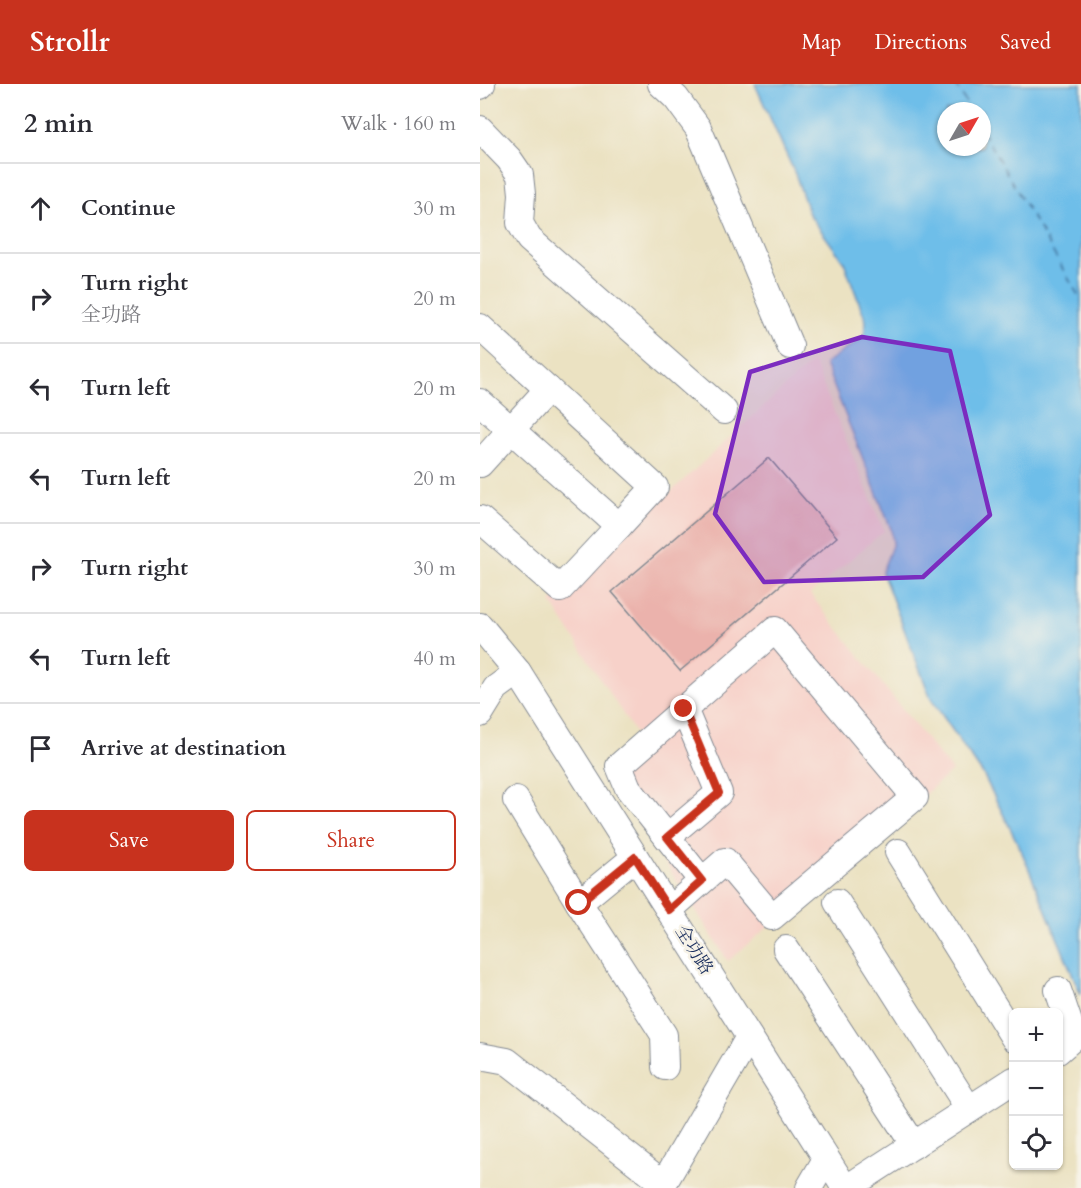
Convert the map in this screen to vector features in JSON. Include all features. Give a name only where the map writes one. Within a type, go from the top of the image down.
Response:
[{"type":"street","points":[[661,84],[676,98],[698,128],[790,346]]},
{"type":"street","points":[[480,129],[509,159],[520,175],[522,194],[520,223],[529,239],[724,411]]},
{"type":"street","points":[[480,327],[655,487],[560,589],[480,519]]},
{"type":"street","points":[[480,464],[548,389]]},
{"type":"street","points":[[480,402],[619,526]]},
{"type":"street","name":"全功路","points":[[480,626],[518,672],[846,1188]]},
{"type":"street","points":[[669,910],[725,861],[772,918],[915,797],[776,630],[619,766],[628,788],[702,881]]},
{"type":"street","points":[[480,714],[496,688],[518,672]]},
{"type":"street","points":[[667,837],[719,793],[684,709]]},
{"type":"street","points":[[516,800],[664,1035],[665,1067]]},
{"type":"street","points":[[898,852],[1009,1030]]},
{"type":"street","points":[[579,903],[635,857]]},
{"type":"street","points":[[837,902],[969,1109]]},
{"type":"street","points":[[786,949],[914,1145]]},
{"type":"street","points":[[1058,990],[1074,1036],[1063,1047]]},
{"type":"street","points":[[480,1056],[507,1061],[662,1186],[749,1037]]},
{"type":"street","points":[[846,1188],[1009,1083]]},
{"type":"street","points":[[809,1188],[826,1159]]},
{"type":"highlighted area","points":[[862,337],[950,351],[990,515],[923,577],[764,582],[715,514],[750,372]]},
{"type":"shaded area","points":[[813,361],[884,531],[810,594],[952,771],[728,961],[605,769],[639,739],[551,602]]},
{"type":"water","points":[[755,84],[1081,84],[1081,995],[1021,850],[984,776],[931,699],[882,572],[893,543],[891,529],[825,364],[864,336],[866,321],[844,262],[809,214],[796,176]]},
{"type":"building","points":[[769,458],[837,537],[680,671],[612,592]]},
{"type":"ferry route","points":[[955,84],[966,102]]},
{"type":"ferry route","points":[[991,146],[1081,300]]},
{"type":"route","points":[[579,903],[635,857],[669,910],[702,881],[667,837],[719,793],[684,709]]}]
